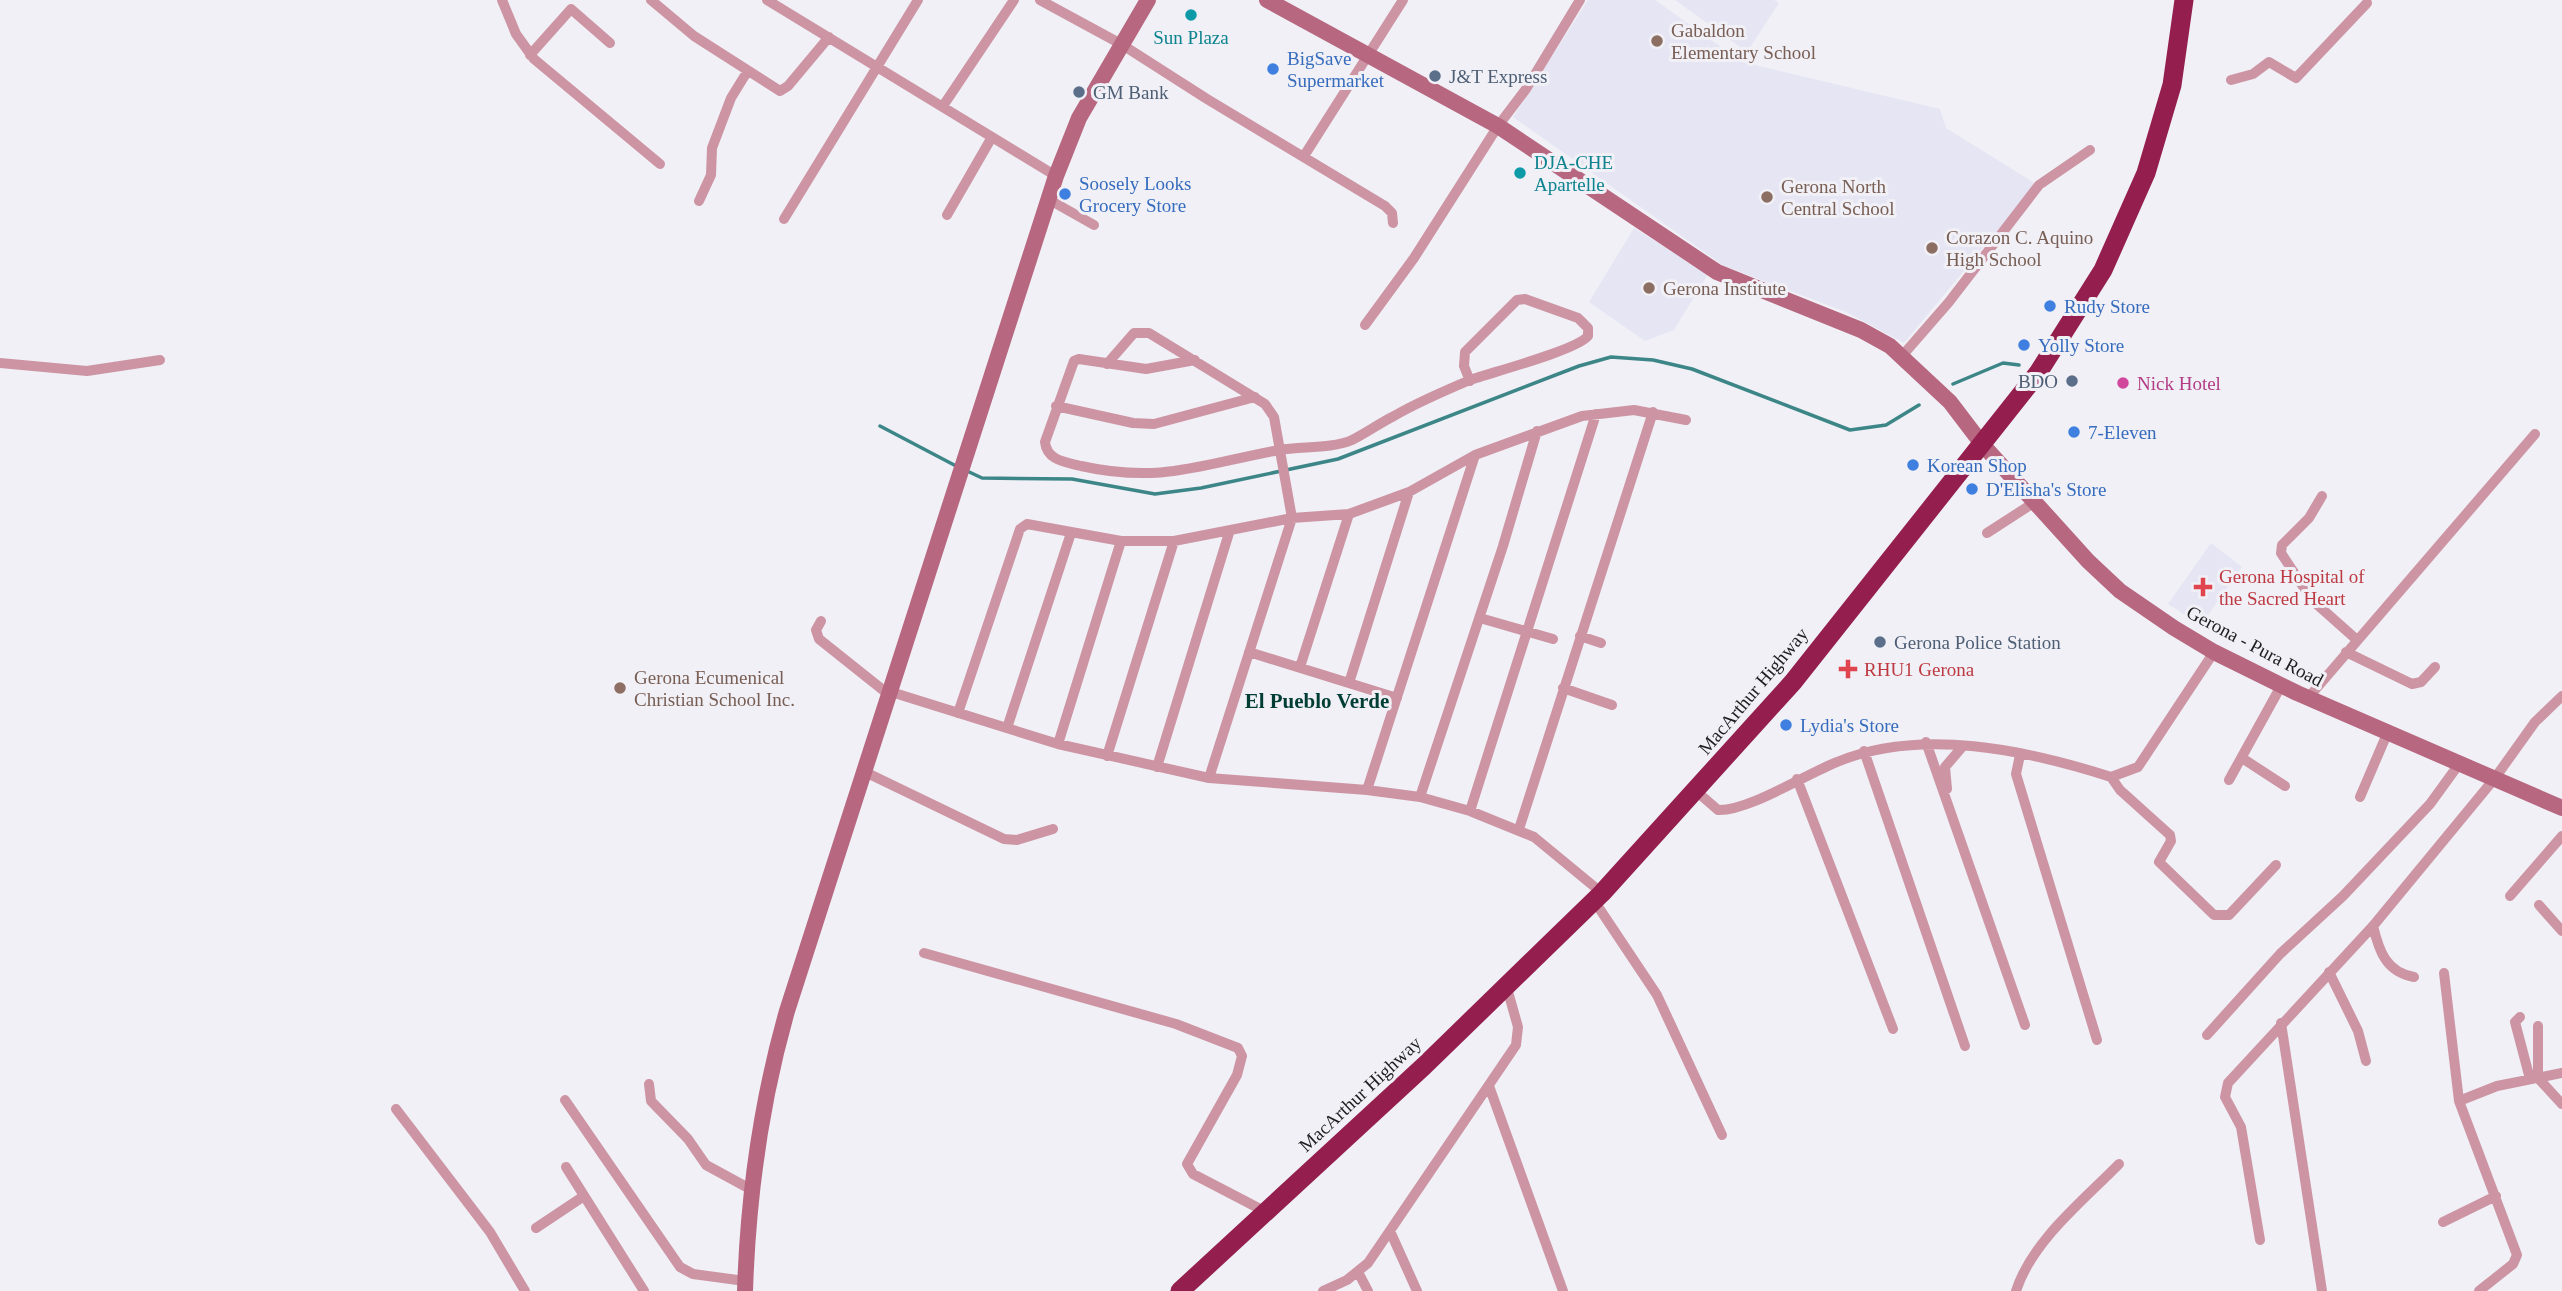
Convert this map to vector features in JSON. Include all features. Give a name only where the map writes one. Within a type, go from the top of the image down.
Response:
[{"type":"highway","name":"MacArthur Highway","points":[[1180,1291],[1507,988],[1599,898],[1793,682],[2038,373],[2120,236],[2146,173],[2172,85],[2184,0]]},
{"type":"main road","points":[[745,1286],[752,1190],[767,1096],[783,1027],[863,771],[1056,176],[1079,118],[1147,0]]},
{"type":"main road","name":"Gerona - Pura Road","points":[[1267,0],[1498,126],[1717,272],[1877,337],[1902,356],[1950,402],[1982,444],[2088,561],[2120,591],[2214,652],[2387,734],[2562,808]]},
{"type":"street","points":[[502,0],[516,34],[530,55],[660,164]]},
{"type":"street","points":[[651,0],[684,29],[747,72],[783,90],[829,37]]},
{"type":"street","points":[[768,0],[1056,176]]},
{"type":"street","points":[[784,219],[918,0]]},
{"type":"street","points":[[943,106],[1014,0]]},
{"type":"street","points":[[1040,0],[1121,44],[1389,209],[1393,223]]},
{"type":"street","points":[[1304,156],[1404,0]]},
{"type":"street","points":[[1365,325],[1414,258],[1498,126],[1520,99],[1580,0]]},
{"type":"street","points":[[2231,80],[2253,74],[2269,62],[2296,78],[2367,3]]},
{"type":"street","points":[[530,55],[571,9],[610,43]]},
{"type":"street","points":[[699,201],[711,175],[712,148],[731,98],[747,72]]},
{"type":"street","points":[[947,215],[992,137]]},
{"type":"street","points":[[1902,356],[1934,321],[2039,185],[2090,150]]},
{"type":"street","points":[[1048,200],[1094,225]]},
{"type":"street","points":[[1195,360],[1146,369],[1074,361],[1045,442],[1049,455],[1066,463],[1110,472],[1146,475],[1174,473],[1353,439],[1422,401],[1470,381],[1578,345],[1588,336],[1588,328],[1578,318],[1525,299],[1517,300],[1465,352],[1464,366],[1470,381]]},
{"type":"street","points":[[1107,364],[1130,335],[1141,332],[1195,360],[1255,397],[1272,413],[1292,518],[1209,778]]},
{"type":"street","points":[[0,363],[87,371],[160,360]]},
{"type":"street","points":[[1056,406],[1154,424],[1255,397]]},
{"type":"street","points":[[958,713],[1022,526],[1027,524],[1121,541],[1174,541],[1229,533],[1292,518],[1349,514],[1409,492],[1475,455],[1537,431],[1596,414],[1620,410],[1653,412],[1686,419]]},
{"type":"street","points":[[1519,829],[1653,412]]},
{"type":"street","points":[[1470,811],[1596,414]]},
{"type":"street","points":[[1420,797],[1480,618],[1537,431]]},
{"type":"street","points":[[2308,698],[2522,445],[2535,434]]},
{"type":"street","points":[[1367,790],[1475,455]]},
{"type":"street","points":[[1349,683],[1409,492]]},
{"type":"street","points":[[2322,496],[2309,518],[2282,545],[2281,553],[2312,600],[2357,640]]},
{"type":"street","points":[[1987,533],[2035,502]]},
{"type":"street","points":[[1300,667],[1349,514]]},
{"type":"street","points":[[1007,729],[1071,533]]},
{"type":"street","points":[[1157,766],[1229,533]]},
{"type":"street","points":[[1058,744],[1121,541]]},
{"type":"street","points":[[1107,757],[1174,541]]},
{"type":"street","points":[[1480,618],[1553,639]]},
{"type":"street","points":[[821,621],[816,630],[819,639],[888,693],[1007,729],[1107,757],[1209,778],[1367,790],[1420,797],[1519,829],[1599,898],[1657,995],[1722,1135]]},
{"type":"street","points":[[1580,636],[1601,643]]},
{"type":"street","points":[[1250,652],[1397,698]]},
{"type":"street","points":[[1696,791],[1718,810],[1737,809],[1797,779],[1864,751],[1926,742],[2020,754],[2111,777],[2138,766],[2214,652]]},
{"type":"street","points":[[2346,652],[2412,684],[2421,682],[2435,667]]},
{"type":"street","points":[[2230,780],[2281,686]]},
{"type":"street","points":[[1563,688],[1612,705]]},
{"type":"street","points":[[2260,1240],[2241,1127],[2228,1106],[2225,1090],[2238,1069],[2373,926],[2496,778],[2536,722],[2562,696]]},
{"type":"street","points":[[2360,797],[2387,734]]},
{"type":"street","points":[[1926,742],[2025,1025]]},
{"type":"street","points":[[1948,800],[1945,767],[1963,746]]},
{"type":"street","points":[[1864,751],[1965,1046]]},
{"type":"street","points":[[2020,754],[2016,774],[2097,1040]]},
{"type":"street","points":[[2242,758],[2285,786]]},
{"type":"street","points":[[2207,1035],[2280,954],[2343,897],[2430,804],[2459,764]]},
{"type":"street","points":[[863,771],[1004,839],[1017,840],[1052,829]]},
{"type":"street","points":[[2111,777],[2120,790],[2170,835],[2171,841],[2159,862],[2214,915],[2229,915],[2276,865]]},
{"type":"street","points":[[1797,779],[1893,1030]]},
{"type":"street","points":[[2510,896],[2562,836]]},
{"type":"street","points":[[2539,905],[2562,931]]},
{"type":"street","points":[[2373,926],[2384,958],[2402,975],[2414,977]]},
{"type":"street","points":[[924,953],[1176,1024],[1238,1048],[1242,1056],[1237,1075],[1187,1164],[1193,1174],[1266,1212]]},
{"type":"street","points":[[2329,972],[2358,1031],[2365,1062]]},
{"type":"street","points":[[2444,973],[2459,1101],[2517,1255],[2513,1264],[2479,1291]]},
{"type":"street","points":[[1323,1291],[1358,1272],[1390,1231],[1431,1166],[1489,1086],[1519,1036],[1507,988]]},
{"type":"street","points":[[2520,1017],[2515,1022],[2534,1079],[2562,1104]]},
{"type":"street","points":[[2281,1023],[2322,1291]]},
{"type":"street","points":[[2534,1079],[2538,1026]]},
{"type":"street","points":[[2459,1101],[2497,1086],[2562,1073]]},
{"type":"street","points":[[649,1084],[651,1101],[688,1139],[706,1165],[752,1190]]},
{"type":"street","points":[[1489,1086],[1563,1291]]},
{"type":"street","points":[[565,1100],[680,1267],[693,1274],[745,1286]]},
{"type":"street","points":[[396,1109],[490,1232],[525,1291]]},
{"type":"street","points":[[2016,1291],[2022,1274],[2041,1247],[2119,1164]]},
{"type":"street","points":[[566,1167],[644,1291]]},
{"type":"street","points":[[536,1228],[584,1196]]},
{"type":"street","points":[[2443,1222],[2496,1196]]},
{"type":"street","points":[[1390,1231],[1417,1291]]},
{"type":"street","points":[[1358,1272],[1368,1291]]},
{"type":"shaded area","name":"Gerona North Central School","points":[[1588,0],[1655,0],[1742,62],[1940,109],[1946,128],[2036,184],[1904,343],[1846,312],[1724,266],[1513,117]]},
{"type":"shaded area","points":[[1675,0],[1774,0],[1779,3],[1747,52]]},
{"type":"shaded area","name":"Gerona Institute","points":[[1634,228],[1708,274],[1674,330],[1645,341],[1589,302]]},
{"type":"shaded area","name":"Gerona Hospital of the Sacred Heart","points":[[2211,543],[2242,567],[2201,625],[2168,604]]},
{"type":"waterway","points":[[965,470],[982,478],[1072,479],[1155,494],[1201,488],[1338,459],[1579,366],[1611,357],[1653,360],[1692,369],[1850,430],[1886,425],[1919,405]]},
{"type":"waterway","points":[[1953,384],[2003,363],[2019,365]]},
{"type":"waterway","points":[[880,426],[958,467]]},
{"type":"place","name":"Sun Plaza","points":[[1191,15]]},
{"type":"place","name":"Gabaldon Elementary School","points":[[1657,41]]},
{"type":"place","name":"BigSave Supermarket","points":[[1273,69]]},
{"type":"place","name":"J&T Express","points":[[1435,76]]},
{"type":"place","name":"GM Bank","points":[[1079,92]]},
{"type":"place","name":"DJA-CHE Apartelle","points":[[1520,173]]},
{"type":"place","name":"Soosely Looks Grocery Store","points":[[1065,194]]},
{"type":"place","name":"Gerona North Central School","points":[[1767,197]]},
{"type":"place","name":"Corazon C. Aquino High School","points":[[1932,248]]},
{"type":"place","name":"Gerona Institute","points":[[1649,288]]},
{"type":"place","name":"Rudy Store","points":[[2050,306]]},
{"type":"place","name":"Yolly Store","points":[[2024,345]]},
{"type":"place","name":"BDO","points":[[2072,381]]},
{"type":"place","name":"Nick Hotel","points":[[2123,383]]},
{"type":"place","name":"7-Eleven","points":[[2074,432]]},
{"type":"place","name":"Korean Shop","points":[[1913,465]]},
{"type":"place","name":"D'Elisha's Store","points":[[1972,489]]},
{"type":"place","name":"Gerona Hospital of the Sacred Heart","points":[[2203,587]]},
{"type":"place","name":"Gerona Police Station","points":[[1880,642]]},
{"type":"place","name":"RHU1 Gerona","points":[[1848,669]]},
{"type":"place","name":"Gerona Ecumenical Christian School Inc.","points":[[620,688]]},
{"type":"place","name":"Lydia's Store","points":[[1786,725]]},
{"type":"district","name":"El Pueblo Verde","points":[[1317,701]]}]
